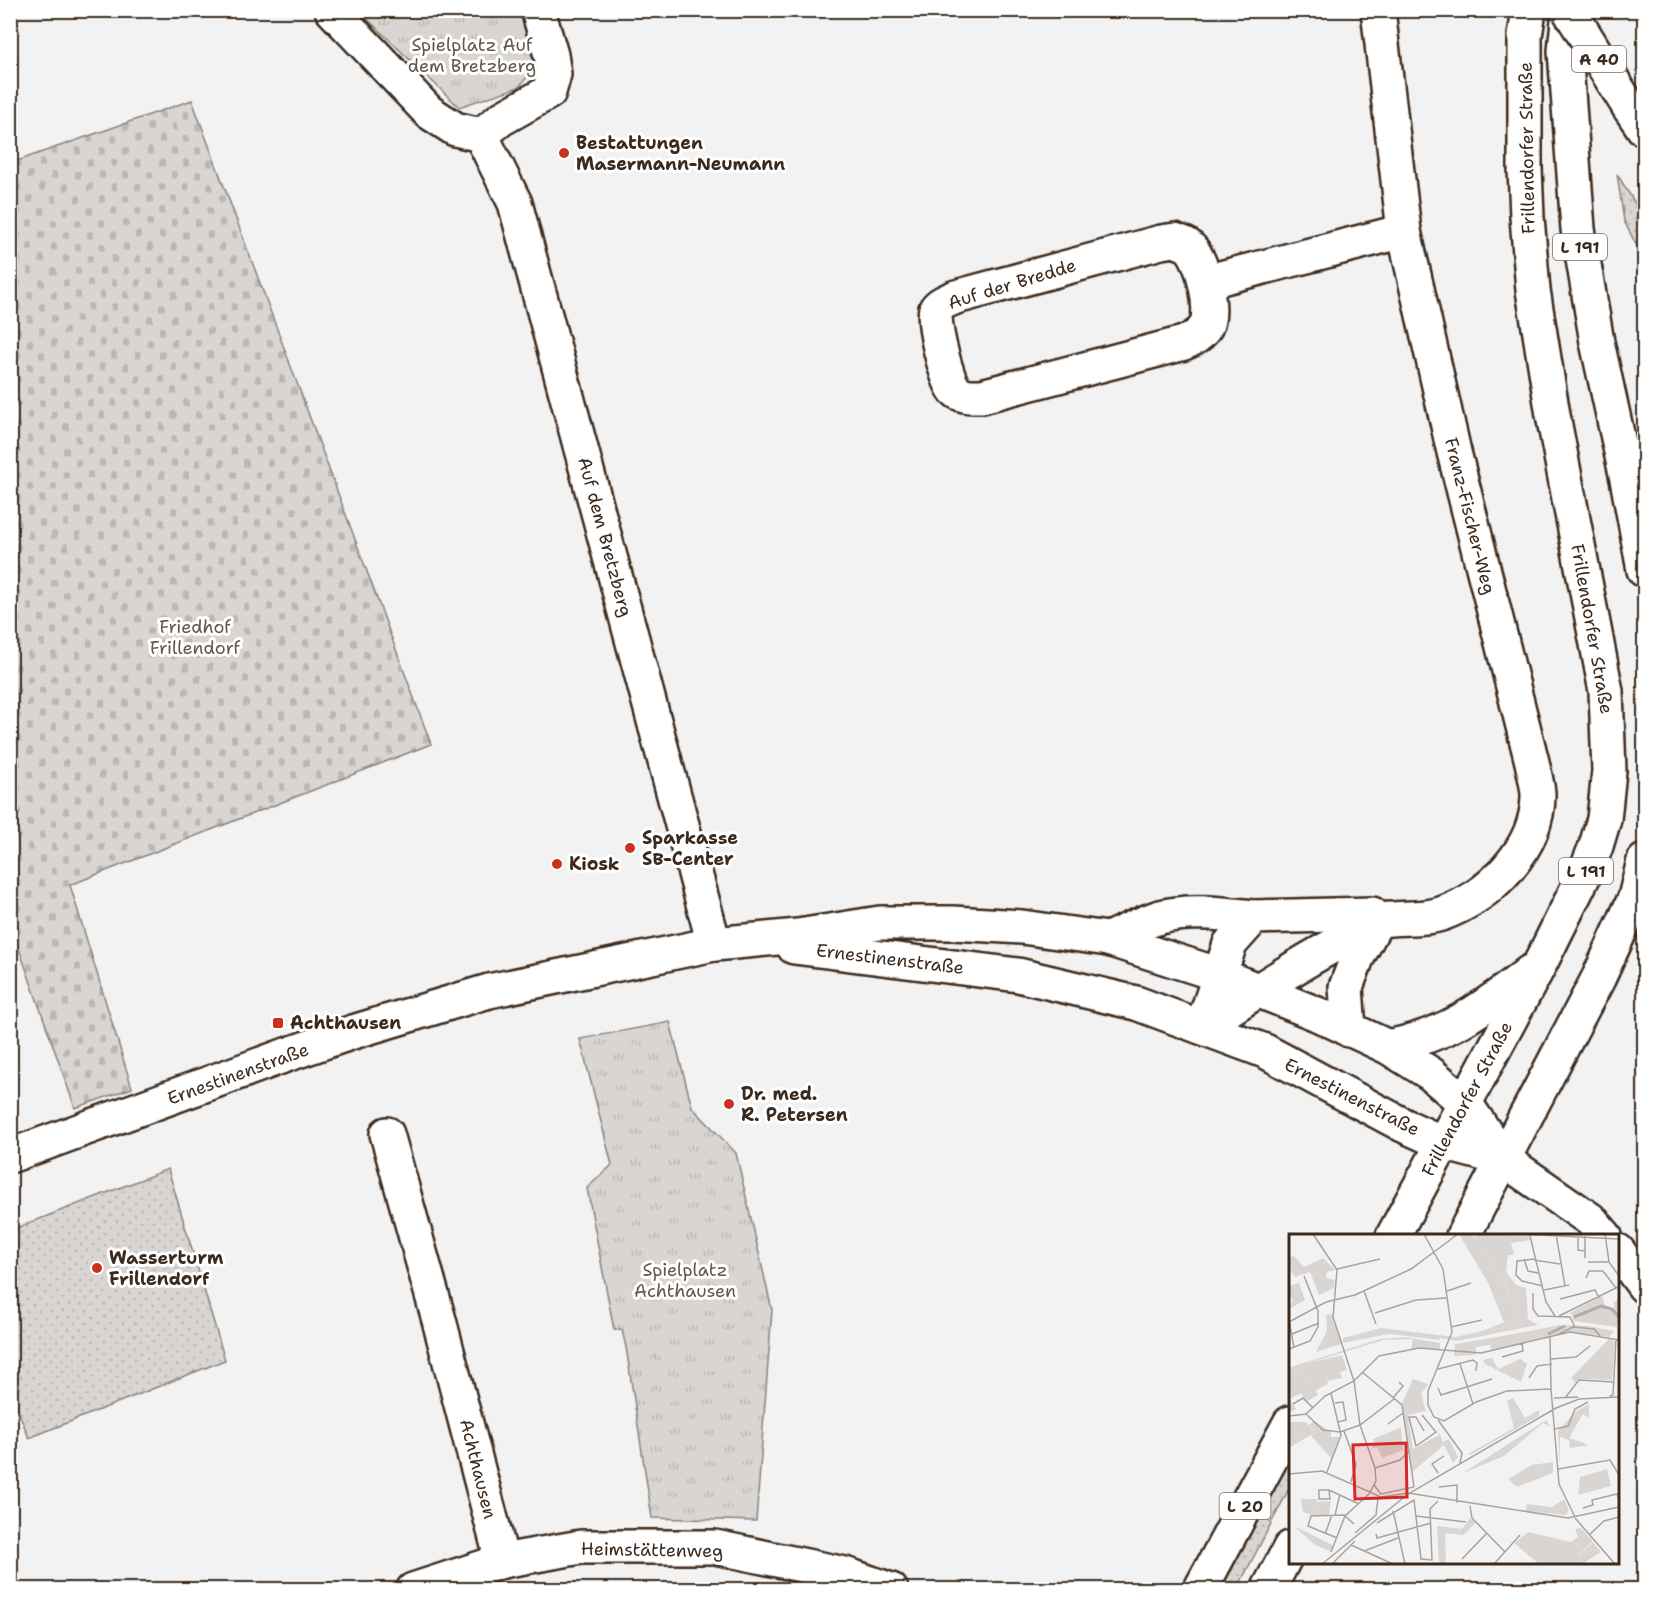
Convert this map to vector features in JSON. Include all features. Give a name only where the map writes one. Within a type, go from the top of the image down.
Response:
[{"type":"main road","points":[[332,10],[429,112],[455,129],[481,135],[501,119],[549,92],[554,74],[538,10]]},
{"type":"main road","name":"Franz-Fischer-Weg","points":[[1202,1027],[1289,969],[1377,921],[1408,920],[1439,915],[1458,907],[1483,891],[1506,871],[1521,852],[1532,825],[1538,793],[1451,441],[1404,231],[1378,10]]},
{"type":"main road","name":"Frillendorfer Straße","points":[[1394,1234],[1540,964],[1586,871],[1604,819],[1609,771],[1606,691],[1553,415],[1533,290],[1525,168],[1526,36],[1529,10]]},
{"type":"main road","name":"L 191","points":[[1569,10],[1565,51],[1578,229],[1597,342],[1644,570]]},
{"type":"main road","name":"A 40","points":[[1569,10],[1637,118]]},
{"type":"main road","name":"Auf dem Bretzberg","points":[[481,135],[515,203],[714,944]]},
{"type":"main road","points":[[1204,282],[1404,231]]},
{"type":"main road","name":"Auf der Bredde","points":[[1175,240],[1188,246],[1198,260],[1204,282],[1210,312],[1206,326],[1196,338],[1184,343],[982,396],[967,396],[956,391],[949,381],[934,321],[936,310],[943,302],[1175,240]]},
{"type":"main road","name":"L 191","points":[[1503,1159],[1640,900],[1644,861]]},
{"type":"main road","name":"Franz-Fischer-Weg","points":[[1108,939],[1160,917],[1189,914],[1216,913],[1254,917],[1372,914],[1377,921]]},
{"type":"main road","points":[[1202,1027],[1230,944],[1254,917]]},
{"type":"main road","points":[[1349,1030],[1347,987],[1357,958],[1377,921]]},
{"type":"main road","name":"Ernestinenstraße","points":[[10,1156],[286,1055],[500,988],[714,944],[798,936],[880,923],[953,923],[1022,927],[1108,939],[1259,990],[1388,1047],[1431,1074],[1465,1103],[1503,1159]]},
{"type":"main road","name":"Ernestinenstraße","points":[[714,944],[799,948],[1018,975],[1136,1003],[1265,1052],[1403,1125],[1443,1143],[1503,1159]]},
{"type":"main road","name":"L 191","points":[[1388,1047],[1410,1042],[1454,1026],[1480,1011],[1540,964]]},
{"type":"main road","name":"Achthausen","points":[[387,1134],[439,1320],[502,1561]]},
{"type":"main road","points":[[1464,1234],[1503,1159],[1582,1213],[1603,1234]]},
{"type":"main road","points":[[1619,1254],[1644,1286]]},
{"type":"main road","name":"L 20","points":[[1200,1590],[1289,1424]]},
{"type":"main road","name":"Heimstättenweg","points":[[413,1590],[502,1561],[581,1547],[715,1547],[845,1574],[891,1590]]},
{"type":"main road","points":[[1268,1590],[1289,1550]]},
{"type":"green space","name":"Spielplatz Auf dem Bretzberg","points":[[359,11],[522,11],[535,67],[519,87],[459,107]]},
{"type":"green space","name":"Friedhof Frillendorf","points":[[192,100],[431,744],[70,885],[132,1088],[75,1108],[11,926],[11,163]]},
{"type":"green space","points":[[1617,174],[1644,218],[1644,260],[1624,221]]},
{"type":"green space","name":"Spielplatz Achthausen","points":[[670,1022],[692,1107],[736,1153],[772,1310],[756,1521],[652,1518],[626,1347],[622,1330],[614,1330],[587,1188],[612,1165],[580,1039]]},
{"type":"green space","points":[[168,1169],[225,1360],[29,1438],[11,1393],[11,1230]]},
{"type":"green space","points":[[1289,1462],[1289,1489],[1237,1589],[1221,1589]]},
{"type":"place","name":"Bestattungen Masermann-Neumann","points":[[564,153]]},
{"type":"place","name":"Sparkasse SB-Center","points":[[630,848]]},
{"type":"place","name":"Kiosk","points":[[557,864]]},
{"type":"place","name":"Achthausen","points":[[278,1023]]},
{"type":"place","name":"Dr. med. R. Petersen","points":[[729,1104]]},
{"type":"place","name":"Wasserturm Frillendorf","points":[[97,1268]]}]
